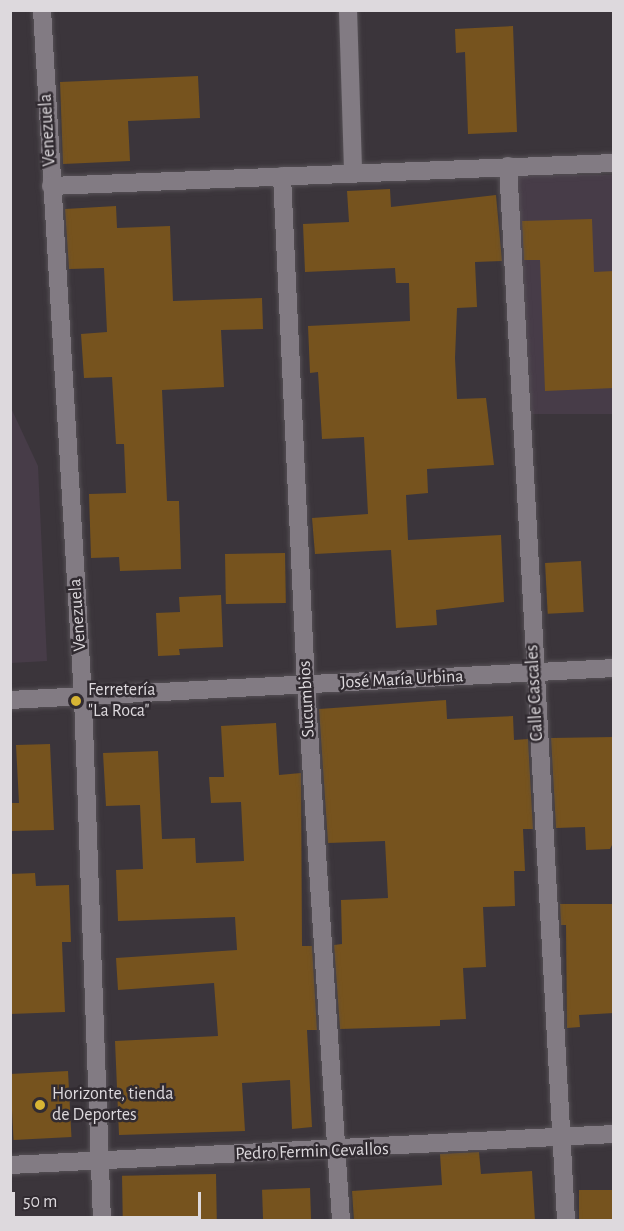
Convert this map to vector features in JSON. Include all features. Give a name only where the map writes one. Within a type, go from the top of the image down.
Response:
[{"type":"street","name":"Venezuela","points":[[42,10],[83,698],[102,1221]]},
{"type":"street","points":[[348,10],[353,172]]},
{"type":"street","points":[[51,186],[614,163]]},
{"type":"street","name":"Calle Cascales","points":[[508,166],[533,673],[563,1138],[566,1221]]},
{"type":"street","name":"Sucumbios","points":[[282,176],[306,685],[341,1221]]},
{"type":"street","name":"José María Urbina","points":[[10,700],[83,698],[614,668]]},
{"type":"street","name":"Pedro Fermin Cevallos","points":[[10,1165],[98,1159],[337,1152],[614,1134]]},
{"type":"shaded area","points":[[518,175],[613,175],[613,414],[518,414]]},
{"type":"shaded area","points":[[11,408],[38,466],[47,661],[11,663]]},
{"type":"building","points":[[513,26],[517,132],[468,134],[465,52],[456,53],[455,29]]},
{"type":"building","points":[[198,76],[200,118],[128,121],[130,161],[63,164],[60,82]]},
{"type":"building","points":[[390,189],[391,207],[496,195],[502,261],[475,262],[477,307],[457,308],[455,358],[457,399],[486,398],[494,465],[427,469],[428,493],[406,495],[408,540],[501,535],[504,602],[436,610],[437,625],[396,628],[391,550],[315,554],[312,518],[368,514],[364,437],[322,439],[318,372],[310,373],[308,326],[410,321],[409,283],[396,283],[395,268],[305,272],[303,224],[349,222],[347,191]]},
{"type":"building","points":[[116,206],[117,228],[170,226],[173,301],[262,298],[263,329],[221,330],[224,387],[162,390],[167,501],[179,501],[181,569],[120,571],[119,557],[91,558],[89,494],[126,493],[124,444],[116,444],[112,377],[84,378],[81,334],[107,332],[104,268],[69,269],[65,209]]},
{"type":"building","points":[[592,219],[594,272],[614,271],[614,388],[545,391],[540,260],[524,260],[522,221]]},
{"type":"building","points":[[285,553],[286,603],[226,604],[225,554]]},
{"type":"building","points":[[581,561],[584,612],[548,614],[545,563]]},
{"type":"building","points":[[221,595],[223,647],[179,649],[180,655],[158,656],[156,613],[180,612],[179,597]]},
{"type":"building","points":[[446,700],[447,719],[513,716],[514,740],[528,739],[533,829],[523,829],[525,871],[514,871],[515,906],[483,907],[486,967],[463,968],[466,1019],[440,1020],[440,1026],[340,1029],[334,945],[342,944],[341,900],[388,898],[385,841],[328,843],[319,709]]},
{"type":"building","points":[[276,723],[279,775],[301,773],[302,946],[312,946],[317,1030],[307,1030],[312,1127],[292,1129],[290,1080],[242,1083],[245,1131],[119,1135],[115,1041],[218,1036],[214,983],[118,990],[116,958],[237,950],[235,917],[118,921],[116,870],[143,869],[140,805],[106,806],[103,753],[158,751],[162,839],[195,838],[196,863],[244,861],[241,802],[211,803],[209,777],[224,777],[221,726]]},
{"type":"building","points":[[614,737],[614,841],[610,849],[586,850],[585,827],[556,828],[551,738]]},
{"type":"building","points":[[50,744],[54,830],[10,831],[10,803],[19,803],[16,745]]},
{"type":"building","points":[[35,873],[36,886],[69,885],[71,942],[62,942],[65,1012],[10,1014],[10,874]]},
{"type":"building","points":[[560,904],[614,904],[614,1013],[579,1015],[580,1027],[567,1028],[566,925],[561,925]]},
{"type":"building","name":"Horizonte, tienda de Deportes","points":[[68,1071],[71,1137],[14,1140],[10,1074]]},
{"type":"building","points":[[479,1152],[481,1174],[532,1171],[535,1221],[354,1221],[352,1191],[442,1185],[440,1154]]},
{"type":"building","points":[[216,1174],[217,1220],[123,1220],[122,1176]]},
{"type":"building","points":[[310,1188],[311,1220],[263,1220],[262,1190]]},
{"type":"building","points":[[579,1190],[614,1190],[614,1220],[579,1220]]},
{"type":"place","name":"Ferretería \"La Roca\"","points":[[76,701]]},
{"type":"place","name":"Horizonte, tienda de Deportes","points":[[40,1105]]}]
